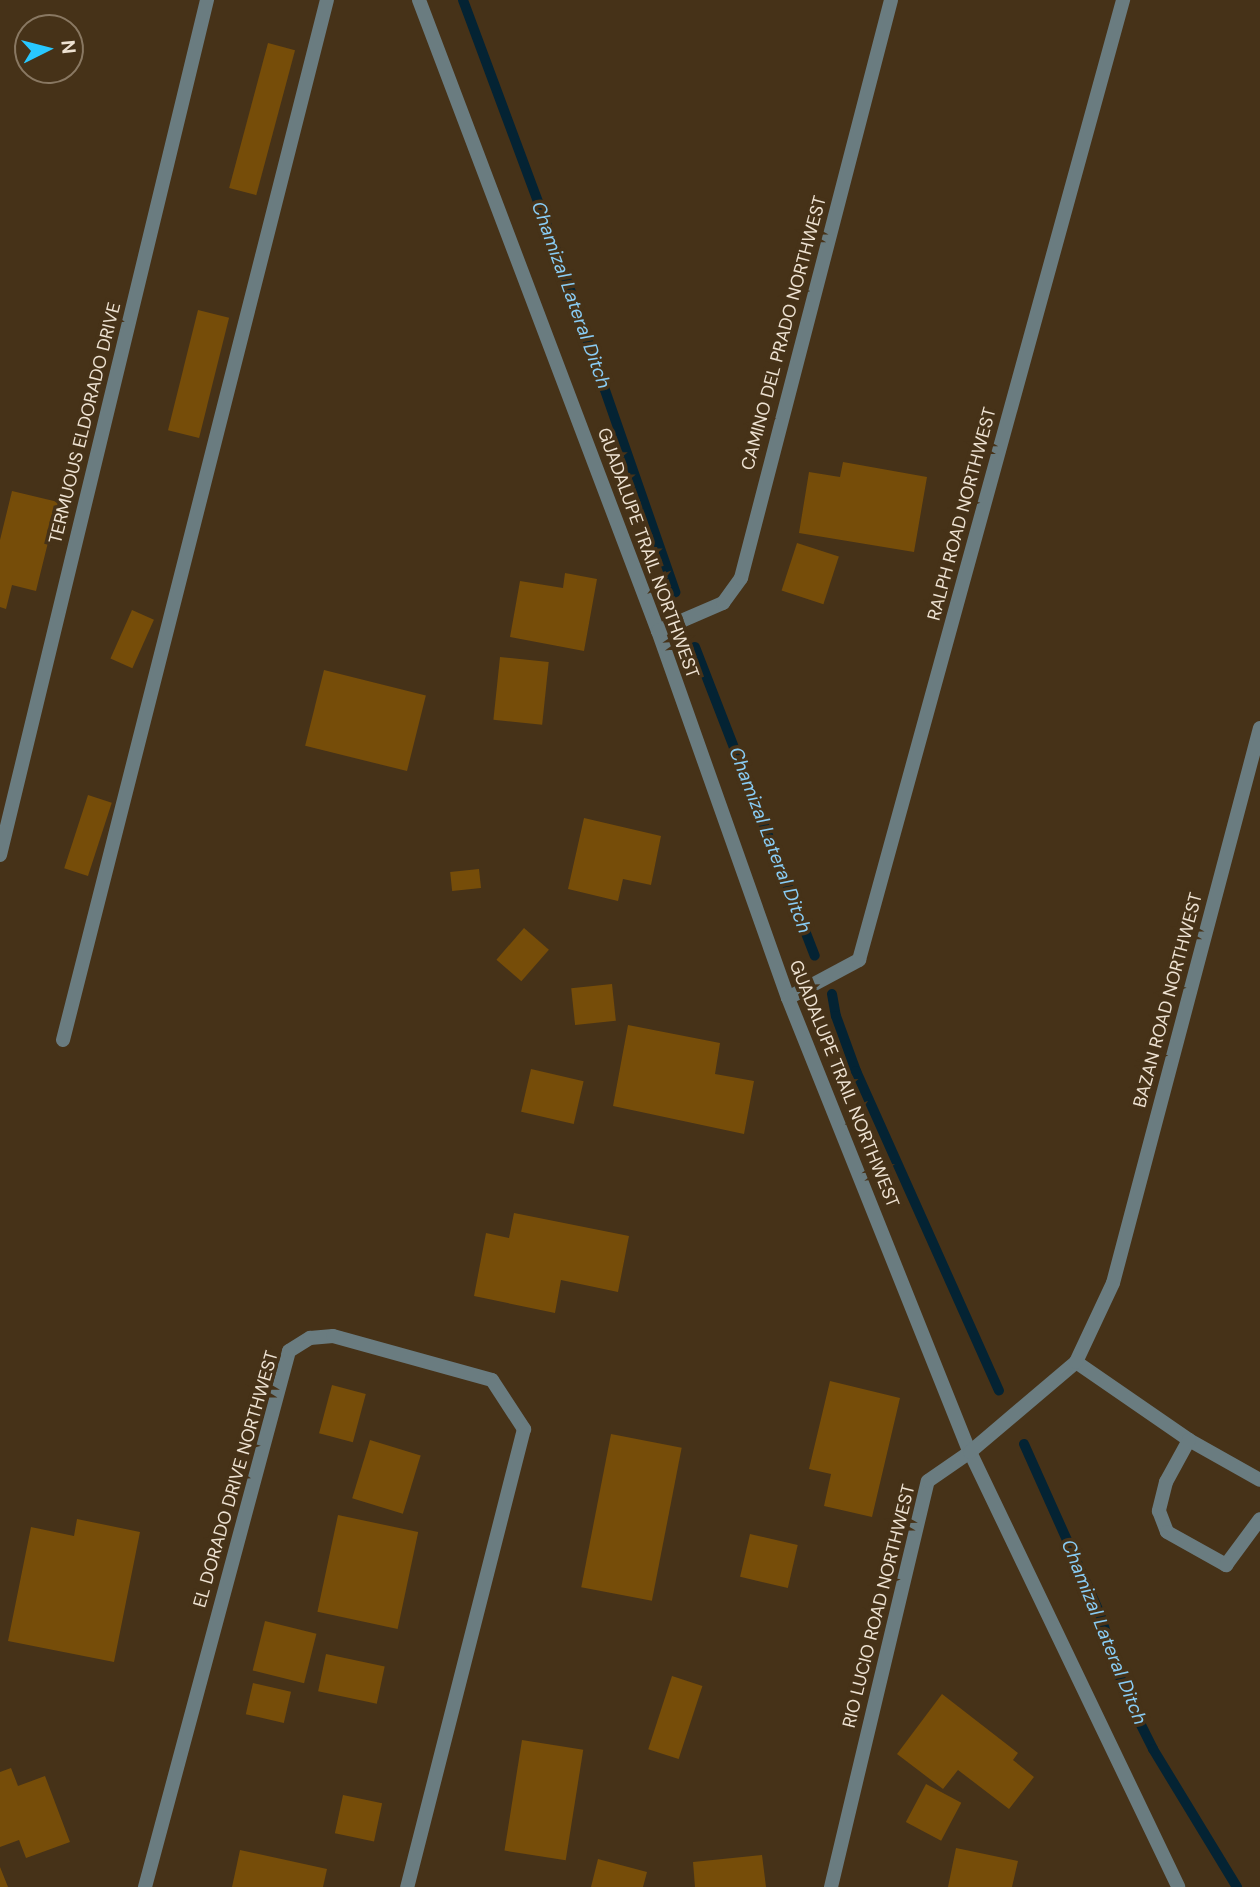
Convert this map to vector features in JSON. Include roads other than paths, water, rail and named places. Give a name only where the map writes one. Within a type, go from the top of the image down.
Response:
[{"type":"street","name":"TERMUOUS ELDORADO DRIVE","points":[[0,855],[207,0]]},
{"type":"street","points":[[63,1040],[327,0]]},
{"type":"street","name":"GUADALUPE TRAIL NORTHWEST","points":[[419,0],[658,631],[788,998],[971,1452],[1178,1887]]},
{"type":"street","name":"CAMINO DEL PRADO NORTHWEST","points":[[658,631],[723,603],[741,578],[891,0]]},
{"type":"street","name":"RALPH ROAD NORTHWEST","points":[[788,998],[859,960],[1123,0]]},
{"type":"street","name":"BAZAN ROAD NORTHWEST","points":[[1113,1283],[1260,728]]},
{"type":"street","name":"RIO LUCIO ROAD NORTHWEST","points":[[831,1887],[928,1481],[971,1452],[1076,1362],[1113,1283]]},
{"type":"street","name":"EL DORADO DRIVE NORTHWEST","points":[[145,1887],[289,1351],[310,1338],[333,1336],[492,1380],[524,1429],[407,1887]]},
{"type":"street","points":[[1076,1362],[1189,1440],[1260,1480]]},
{"type":"street","points":[[1189,1440],[1166,1482],[1159,1511],[1167,1532],[1226,1565],[1260,1519]]},
{"type":"waterway","name":"Chamizal Lateral Ditch","points":[[463,0],[559,258],[675,592]]},
{"type":"waterway","name":"Chamizal Lateral Ditch","points":[[695,647],[815,956]]},
{"type":"waterway","name":"Chamizal Lateral Ditch","points":[[832,994],[836,1016],[856,1071],[999,1391]]},
{"type":"waterway","name":"Chamizal Lateral Ditch","points":[[1024,1444],[1100,1614],[1125,1693],[1153,1749],[1237,1887]]}]
